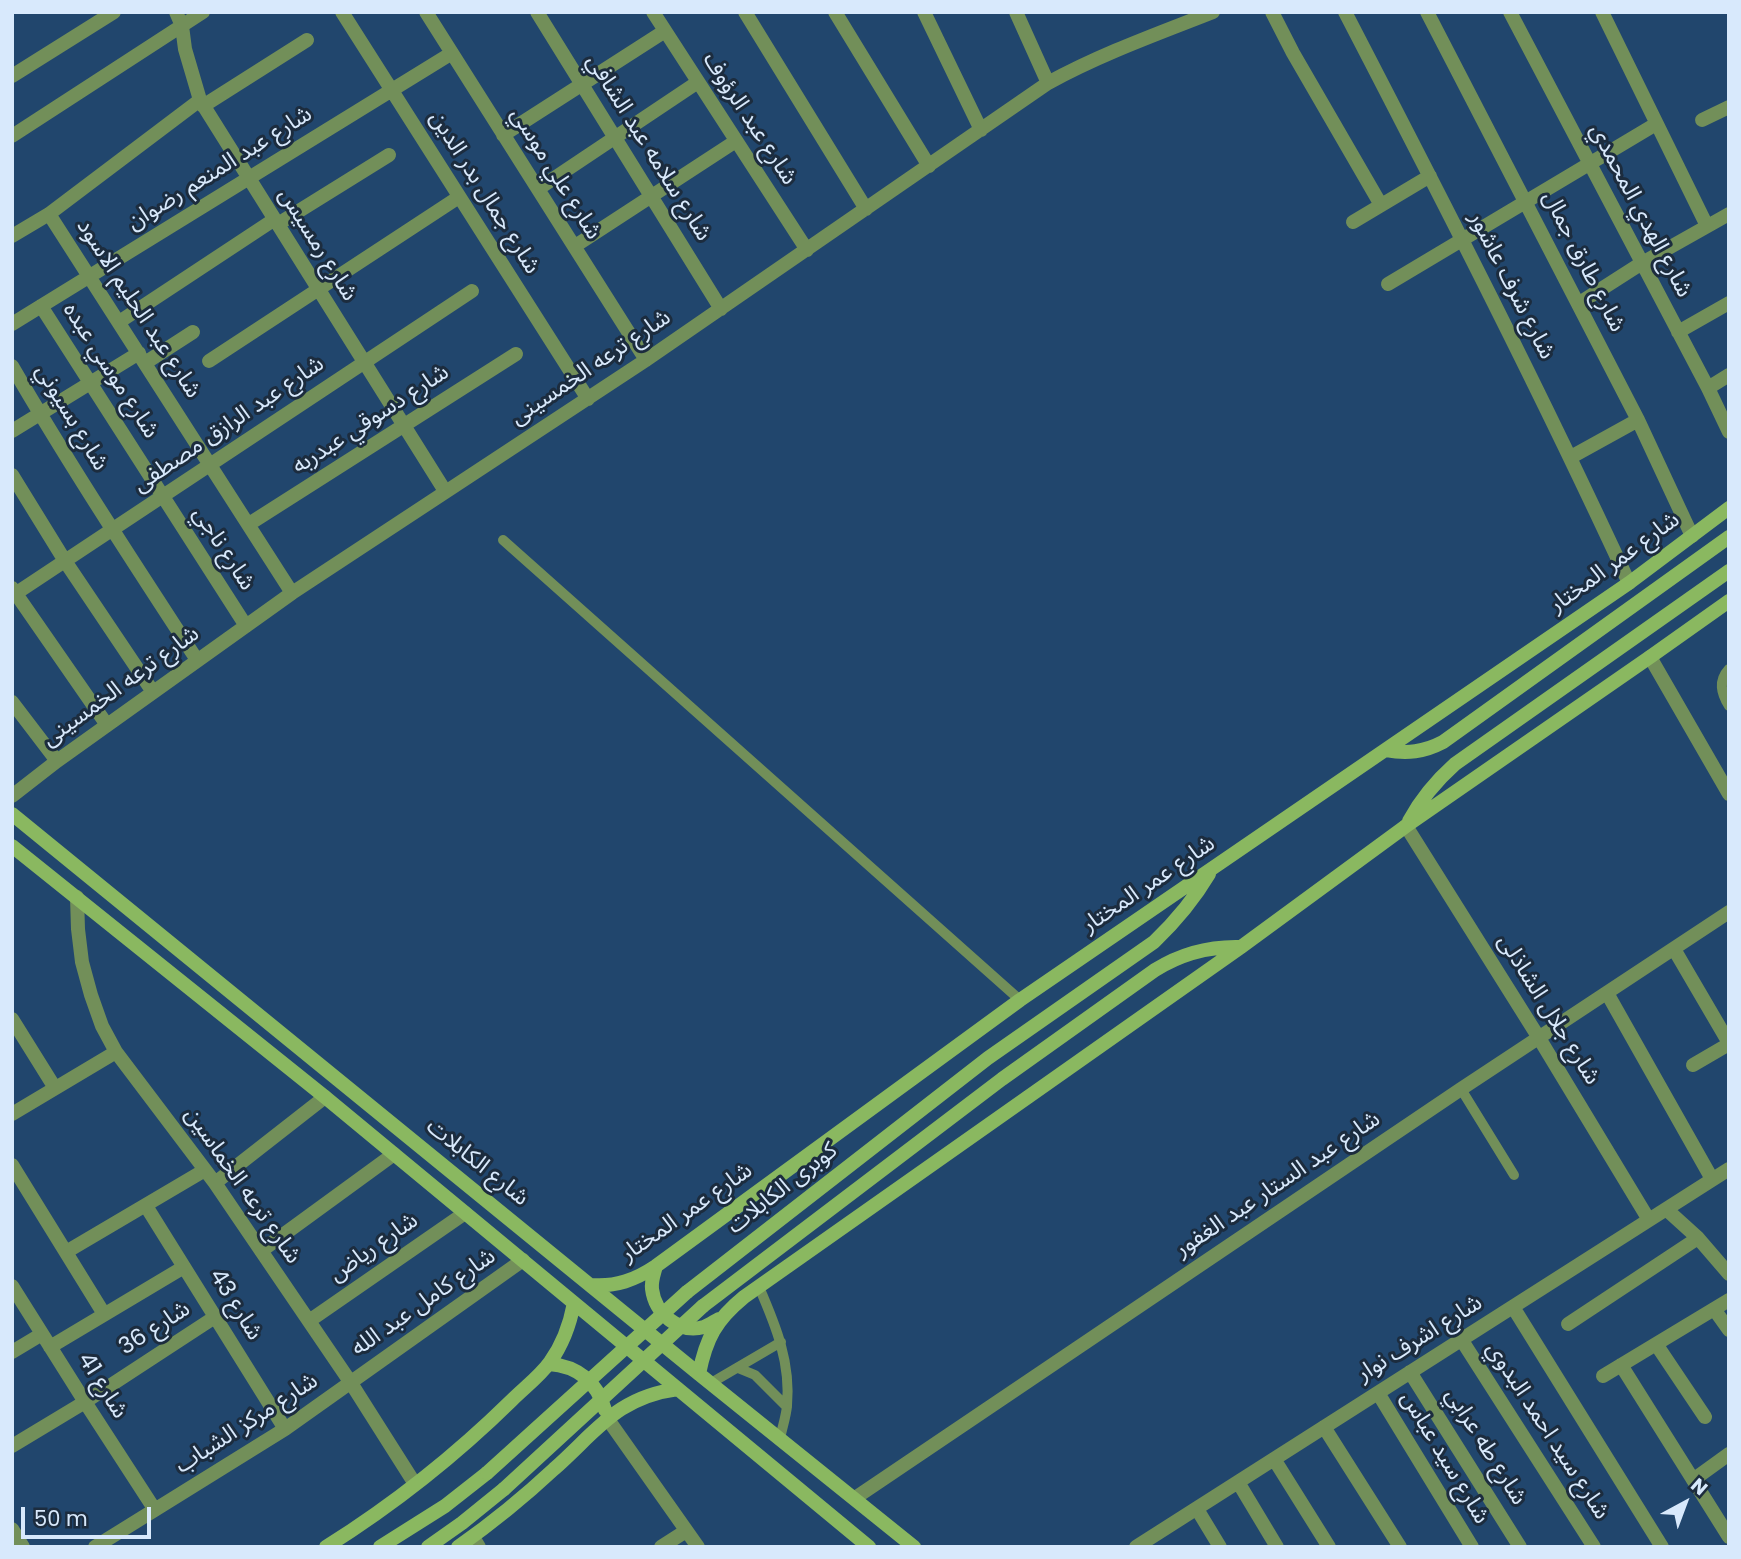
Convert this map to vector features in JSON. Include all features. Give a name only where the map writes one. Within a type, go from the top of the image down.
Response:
[{"type":"main road","name":"شارع عمر المختار","points":[[591,1285],[628,1282],[656,1266],[1020,1000],[1629,583],[1729,508]]},
{"type":"main road","points":[[1386,750],[1422,751],[1443,742],[1729,537]]},
{"type":"main road","points":[[1406,826],[1427,792],[1455,764],[1729,571]]},
{"type":"main road","points":[[656,1266],[651,1285],[655,1304],[667,1319],[685,1327],[704,1327],[721,1318],[744,1297],[1241,947],[1406,826],[1729,601]]},
{"type":"main road","name":"شارع الكابلات","points":[[12,814],[914,1547]]},
{"type":"main road","name":"شارع الكابلات","points":[[13,848],[325,1097],[869,1547]]},
{"type":"main road","name":"كوبرى الكابلات","points":[[380,1547],[445,1506],[487,1473],[687,1292],[988,1058],[1154,942],[1177,921],[1196,897],[1212,869]]},
{"type":"main road","name":"كوبرى الكابلات","points":[[428,1547],[503,1489],[703,1306],[1002,1079],[1155,970],[1196,951],[1241,947]]},
{"type":"main road","points":[[326,1547],[415,1484],[498,1415],[549,1364],[569,1326],[574,1303]]},
{"type":"main road","points":[[699,1374],[707,1344],[721,1318]]},
{"type":"main road","points":[[549,1364],[570,1367],[588,1379],[601,1396],[607,1418]]},
{"type":"main road","points":[[458,1547],[476,1542],[607,1418],[622,1407],[639,1399],[678,1389]]},
{"type":"street","points":[[12,76],[114,12]]},
{"type":"street","points":[[12,136],[179,19],[203,12]]},
{"type":"street","name":"شارع جمال بدر الدين","points":[[342,12],[588,399]]},
{"type":"street","name":"شارع سلامه عبد الشافي","points":[[537,12],[721,309]]},
{"type":"street","name":"شارع عبد الرؤوف","points":[[653,12],[807,250]]},
{"type":"street","points":[[745,12],[866,209]]},
{"type":"street","points":[[835,12],[929,166]]},
{"type":"street","points":[[925,12],[981,130]]},
{"type":"street","points":[[1016,12],[1048,83]]},
{"type":"street","name":"شارع ترعه الخمسينى","points":[[12,796],[292,593],[646,360],[1048,83],[1107,53],[1213,12]]},
{"type":"street","points":[[1272,12],[1381,205]]},
{"type":"street","name":"شارع شرف عاشور","points":[[1345,12],[1571,457],[1629,583]]},
{"type":"street","name":"شارع طارق جمال","points":[[1427,12],[1638,420],[1692,536]]},
{"type":"street","name":"شارع الهدي المحمدي","points":[[1510,12],[1729,432]]},
{"type":"street","points":[[1602,12],[1707,226]]},
{"type":"street","name":"شارع علي موسي","points":[[433,15],[452,53],[646,360]]},
{"type":"street","name":"شارع رمسيس","points":[[179,19],[201,103],[445,491]]},
{"type":"street","points":[[503,135],[665,31]]},
{"type":"street","points":[[14,232],[49,214],[201,103],[307,40]]},
{"type":"street","name":"شارع عبد المنعم رضوان","points":[[12,324],[452,53]]},
{"type":"street","points":[[538,189],[698,82]]},
{"type":"street","points":[[1702,120],[1729,107]]},
{"type":"street","points":[[1388,284],[1656,124]]},
{"type":"street","points":[[575,246],[736,141]]},
{"type":"street","points":[[119,322],[276,222],[389,155]]},
{"type":"street","points":[[1353,222],[1430,176]]},
{"type":"street","points":[[209,361],[459,197]]},
{"type":"street","name":"شارع عبد الحليم الاسود","points":[[49,214],[292,593]]},
{"type":"street","points":[[1578,304],[1729,214]]},
{"type":"street","name":"شارع عبد الرازق مصطفى","points":[[14,593],[472,290]]},
{"type":"street","points":[[1678,332],[1729,303]]},
{"type":"street","name":"شارع موسي عبده","points":[[41,306],[163,496]]},
{"type":"street","points":[[12,431],[90,383],[193,332]]},
{"type":"street","name":"شارع دسوقي عبدربه","points":[[250,524],[516,354]]},
{"type":"street","name":"شارع بسيوني","points":[[12,366],[112,530],[197,660]]},
{"type":"street","points":[[1708,388],[1729,376]]},
{"type":"street","points":[[1571,457],[1638,420]]},
{"type":"street","points":[[12,475],[152,692]]},
{"type":"street","name":"شارع ناجي","points":[[163,496],[246,626]]},
{"type":"street","points":[[14,593],[107,725]]},
{"type":"street","points":[[1650,657],[1729,794]]},
{"type":"street","points":[[12,702],[57,761]]},
{"type":"street","name":"شارع جلال الشاذلى","points":[[1406,826],[1649,1220]]},
{"type":"street","name":"شارع ترعه الخماسين","points":[[77,897],[82,962],[98,1016],[116,1052],[215,1183],[351,1382],[415,1484]]},
{"type":"street","name":"شارع عبد الستار عبد الغفور","points":[[855,1498],[1461,1089],[1728,913]]},
{"type":"street","points":[[1674,948],[1729,1043],[1693,1065]]},
{"type":"street","points":[[1607,993],[1712,1180]]},
{"type":"street","points":[[12,1019],[55,1088]]},
{"type":"street","points":[[12,1114],[116,1052]]},
{"type":"street","points":[[215,1183],[325,1097]]},
{"type":"street","points":[[261,1251],[394,1154]]},
{"type":"street","points":[[12,1164],[104,1314]]},
{"type":"street","name":"شارع اشرف نوار","points":[[1136,1547],[1156,1541],[1238,1482],[1729,1169]]},
{"type":"street","points":[[66,1252],[205,1170]]},
{"type":"street","name":"شارع 43","points":[[146,1206],[285,1429]]},
{"type":"street","points":[[1666,1209],[1698,1238],[1729,1273]]},
{"type":"street","name":"شارع رياض","points":[[309,1321],[466,1213]]},
{"type":"street","points":[[1568,1324],[1698,1238]]},
{"type":"street","name":"شارع كامل عبد الله","points":[[351,1382],[523,1260]]},
{"type":"street","points":[[50,1346],[184,1266]]},
{"type":"street","name":"شارع 41","points":[[12,1286],[155,1510]]},
{"type":"street","points":[[1603,1376],[1729,1300]]},
{"type":"street","points":[[1513,1307],[1662,1547]]},
{"type":"street","points":[[1714,1309],[1729,1330]]},
{"type":"street","name":"شارع 36","points":[[12,1446],[215,1317]]},
{"type":"street","points":[[12,1352],[42,1334]]},
{"type":"street","name":"شارع سيد احمد البدوي","points":[[1461,1339],[1594,1547]]},
{"type":"street","points":[[1656,1344],[1705,1417]]},
{"type":"street","points":[[1621,1365],[1729,1537]]},
{"type":"street","name":"شارع طه عرابي","points":[[1410,1372],[1520,1547]]},
{"type":"street","name":"شارع مركز الشباب","points":[[95,1547],[285,1429],[351,1382]]},
{"type":"street","name":"شارع سيد عباس","points":[[1378,1393],[1472,1547]]},
{"type":"street","points":[[607,1418],[698,1547]]},
{"type":"street","points":[[1324,1427],[1400,1547]]},
{"type":"street","points":[[1693,1480],[1729,1454]]},
{"type":"street","points":[[1274,1459],[1329,1547]]},
{"type":"street","points":[[1238,1482],[1277,1547]]},
{"type":"street","points":[[1197,1509],[1220,1547]]},
{"type":"street","points":[[12,1529],[23,1547]]},
{"type":"street","points":[[661,1547],[686,1531]]},
{"type":"street","points":[[1724,1547],[1729,1543]]},
{"type":"lane","points":[[503,540],[1020,1000]]},
{"type":"lane","points":[[1729,669],[1723,676],[1721,690],[1729,706]]},
{"type":"lane","points":[[1461,1089],[1514,1175]]},
{"type":"lane","points":[[759,1287],[781,1342],[787,1374],[787,1407],[780,1438]]},
{"type":"lane","points":[[711,1383],[781,1342]]},
{"type":"lane","points":[[738,1368],[755,1376],[787,1407]]}]
